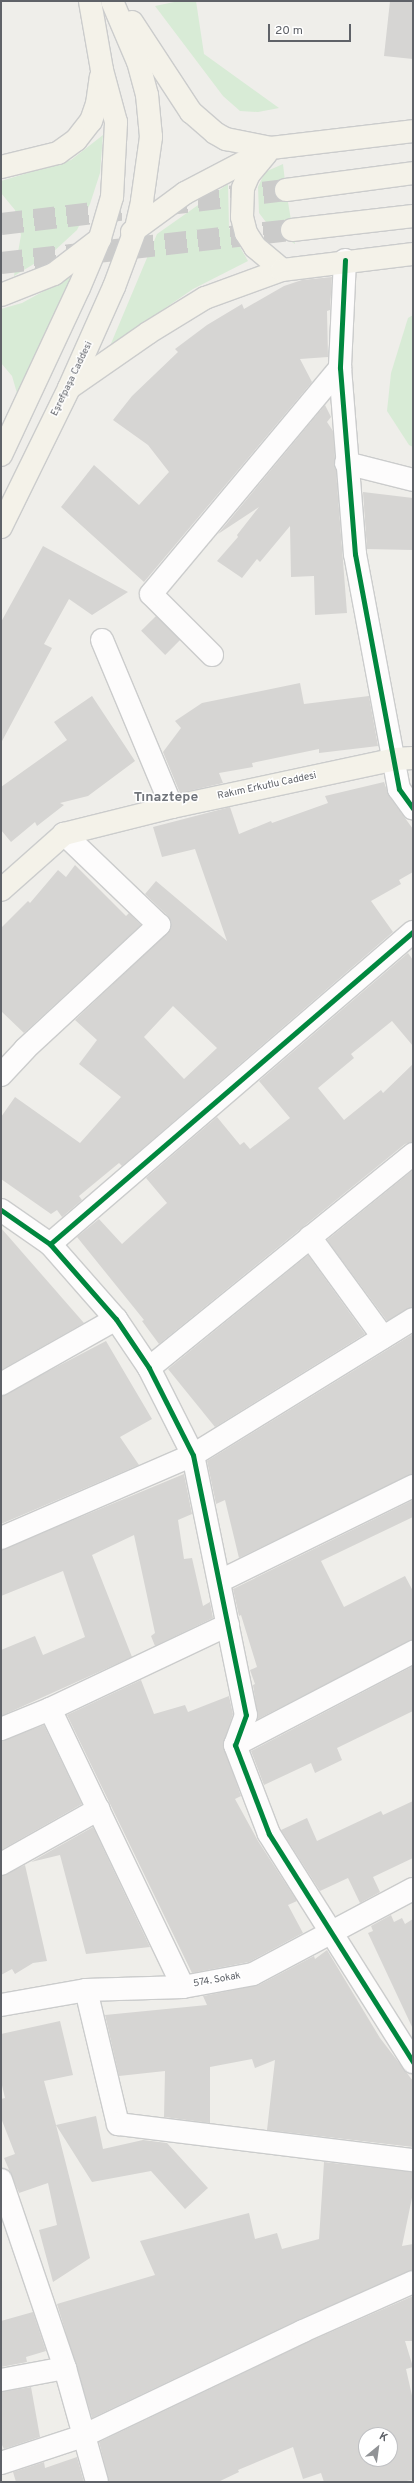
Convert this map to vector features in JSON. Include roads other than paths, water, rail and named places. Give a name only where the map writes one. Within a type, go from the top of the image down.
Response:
[{"type":"main road","points":[[3,451],[79,288],[100,238],[112,197],[116,122],[102,70],[90,1]]},
{"type":"main road","points":[[1,295],[54,274],[100,238],[141,172],[149,150],[151,137],[147,95],[138,62],[112,1]]},
{"type":"main road","points":[[119,1],[175,90],[203,124],[226,139],[271,148],[413,131]]},
{"type":"main road","points":[[1,167],[58,153],[76,140],[92,121],[97,104],[102,70]]},
{"type":"main road","points":[[79,288],[136,228],[185,193],[271,148]]},
{"type":"main road","points":[[271,148],[249,174],[243,188],[242,217],[246,233],[255,247],[282,270]]},
{"type":"main road","name":"Eşrefpaşa Caddesi","points":[[1,528],[69,388],[114,287],[136,228],[146,184],[149,150]]},
{"type":"main road","points":[[286,190],[413,173]]},
{"type":"main road","points":[[292,230],[413,216]]},
{"type":"main road","points":[[69,388],[148,333],[205,298],[282,270],[345,260],[413,254]]},
{"type":"main road","points":[[1,420],[3,451]]},
{"type":"main road","name":"Rakım Erkutlu Caddesi","points":[[1,890],[64,834],[172,807],[404,759]]},
{"type":"street","points":[[345,260],[340,368],[346,462],[355,554],[404,759],[399,789],[413,808]]},
{"type":"street","points":[[212,655],[151,594],[340,368]]},
{"type":"street","points":[[346,462],[413,480]]},
{"type":"street","points":[[102,640],[172,807]]},
{"type":"street","points":[[1,1075],[25,1049],[159,924],[64,834]]},
{"type":"street","points":[[50,1244],[413,932]]},
{"type":"street","points":[[149,1368],[413,1154]]},
{"type":"street","points":[[2,1211],[50,1244],[116,1319],[149,1368],[193,1455],[220,1581],[246,1715],[235,1745],[269,1834],[413,2062]]},
{"type":"street","points":[[310,1237],[383,1337]]},
{"type":"street","points":[[1,1538],[193,1455],[413,1318]]},
{"type":"street","points":[[1,1384],[116,1319]]},
{"type":"street","points":[[220,1581],[413,1486]]},
{"type":"street","points":[[1,1729],[50,1709],[228,1625]]},
{"type":"street","points":[[235,1745],[413,1652]]},
{"type":"street","points":[[50,1709],[183,1986]]},
{"type":"street","points":[[1,1864],[99,1809]]},
{"type":"street","name":"574. Sokak","points":[[1,2005],[86,1990],[183,1986],[253,1974],[332,1934],[413,1889]]},
{"type":"street","points":[[86,1990],[118,2124],[413,2160]]},
{"type":"street","points":[[1,2180],[65,2368],[97,2482]]},
{"type":"street","points":[[1,2463],[83,2436],[303,2331],[413,2282]]},
{"type":"street","points":[[1,2380],[65,2368]]},
{"type":"tunnel","points":[[1,224],[286,190]]},
{"type":"tunnel","points":[[1,263],[292,230]]},
{"type":"district","name":"Tınaztepe","points":[[166,798]]}]
